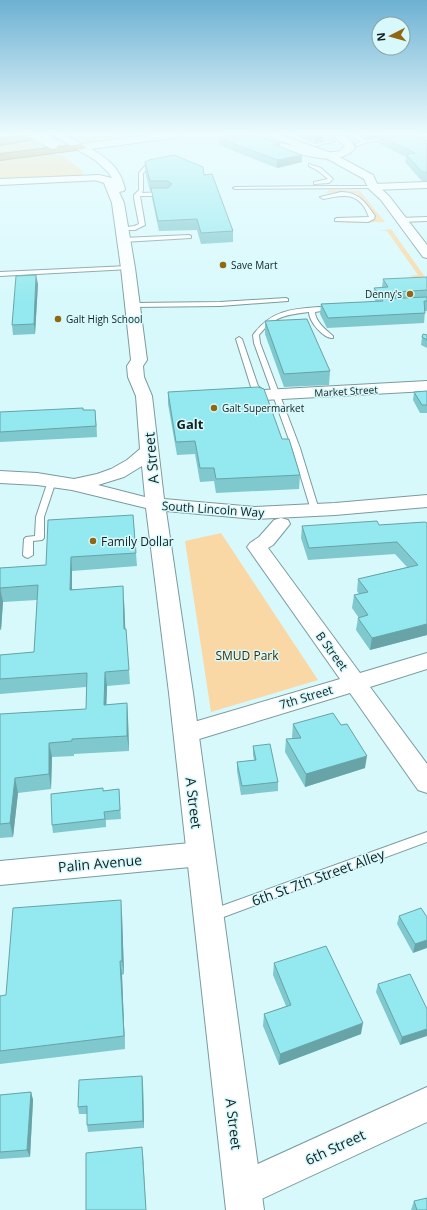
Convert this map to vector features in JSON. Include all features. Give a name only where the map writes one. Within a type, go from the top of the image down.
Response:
[{"type":"main road","name":"A Street","points":[[113,190],[118,203],[133,305],[139,360],[135,366],[135,371],[144,396],[155,505],[186,734],[243,1200]]},
{"type":"main road","name":"A Street","points":[[118,203],[122,194],[121,190]]},
{"type":"main road","points":[[377,190],[385,198],[427,254]]},
{"type":"main road","points":[[72,484],[96,481],[123,472],[150,450]]},
{"type":"main road","points":[[0,477],[72,484],[155,505]]},
{"type":"main road","name":"South Lincoln Way","points":[[155,505],[176,505],[191,508],[255,513],[427,501]]},
{"type":"main road","name":"South Lincoln Way","points":[[155,505],[174,516],[236,523],[281,524],[427,515]]},
{"type":"street","name":"Market Street","points":[[270,395],[427,386]]},
{"type":"street","name":"B Street","points":[[281,524],[266,541],[257,547],[427,783]]},
{"type":"street","name":"7th Street","points":[[186,734],[427,661]]},
{"type":"street","name":"Palin Avenue","points":[[0,873],[201,854]]},
{"type":"street","name":"6th Street","points":[[243,1200],[427,1104]]},
{"type":"lane","points":[[122,235],[142,225],[137,198],[141,190]]},
{"type":"lane","points":[[323,197],[338,193],[352,194],[359,197],[372,216],[372,218],[368,220],[337,220]]},
{"type":"lane","points":[[138,195],[168,194]]},
{"type":"lane","points":[[401,220],[427,219]]},
{"type":"lane","points":[[122,235],[189,238]]},
{"type":"lane","points":[[0,274],[128,268]]},
{"type":"lane","points":[[133,305],[220,304],[286,300]]},
{"type":"lane","points":[[315,510],[296,448],[270,395],[256,335],[262,326],[277,315],[342,307]]},
{"type":"lane","points":[[312,310],[312,316],[323,331],[331,337]]},
{"type":"lane","points":[[239,339],[255,388],[270,395]]},
{"type":"lane","points":[[28,555],[30,538],[39,538],[40,517],[52,481]]},
{"type":"lane","name":"6th St 7th Street Alley","points":[[208,917],[427,836]]},
{"type":"green space","points":[[330,190],[360,191],[385,222],[347,223],[346,221],[370,221],[374,220],[375,217],[358,194],[346,192],[326,192]]},
{"type":"green space","points":[[391,229],[425,277],[409,276],[418,275],[387,231],[378,231]]},
{"type":"green space","name":"SMUD Park","points":[[221,533],[318,680],[211,712],[185,541]]},
{"type":"building","points":[[152,190],[218,190],[233,231],[201,233],[197,219],[158,221]]},
{"type":"building","points":[[36,275],[34,324],[12,325],[16,276]]},
{"type":"building","points":[[427,277],[427,290],[378,293],[374,288],[388,287],[383,279]]},
{"type":"building","points":[[427,297],[427,301],[424,301],[425,313],[328,318],[321,304],[383,301],[382,299]]},
{"type":"building","points":[[307,319],[330,371],[284,374],[265,321]]},
{"type":"building","points":[[423,334],[427,335],[427,340],[422,337]]},
{"type":"building","points":[[258,387],[264,389],[282,439],[289,439],[300,475],[216,479],[214,468],[200,468],[195,441],[176,442],[168,392]]},
{"type":"building","points":[[427,391],[427,405],[422,405],[414,392]]},
{"type":"building","points":[[83,408],[83,410],[95,410],[96,426],[0,432],[0,412]]},
{"type":"building","points":[[133,515],[136,553],[71,557],[70,590],[123,586],[124,629],[126,629],[129,670],[105,672],[104,705],[127,703],[127,736],[72,739],[72,741],[49,743],[49,774],[15,778],[10,823],[0,824],[0,714],[86,709],[87,673],[0,679],[0,655],[34,652],[38,585],[0,588],[0,568],[46,565],[48,520]]},
{"type":"building","points":[[377,521],[379,525],[427,523],[427,624],[372,638],[358,618],[368,615],[354,595],[368,592],[358,579],[418,565],[397,542],[309,548],[302,526]]},
{"type":"building","points":[[333,713],[341,725],[347,724],[367,756],[306,774],[286,739],[301,738],[293,724]]},
{"type":"building","points":[[270,744],[278,782],[242,786],[237,762],[256,760],[253,746]]},
{"type":"building","points":[[103,788],[103,791],[119,789],[120,810],[104,812],[105,819],[52,825],[51,794]]},
{"type":"building","points":[[121,900],[122,961],[120,961],[124,1036],[0,1051],[0,996],[6,995],[13,908]]},
{"type":"building","points":[[421,908],[427,917],[427,940],[415,944],[399,916]]},
{"type":"building","points":[[326,946],[363,1023],[280,1054],[264,1014],[291,1005],[274,963]]},
{"type":"building","points":[[410,974],[427,1009],[427,1029],[402,1037],[378,984]]},
{"type":"building","points":[[142,1076],[143,1121],[87,1125],[87,1106],[78,1107],[79,1080]]},
{"type":"building","points":[[31,1092],[27,1150],[0,1152],[0,1095]]},
{"type":"building","points":[[142,1147],[146,1210],[86,1210],[86,1153]]},
{"type":"building","points":[[427,1198],[427,1210],[417,1210],[414,1201]]},
{"type":"place","name":"Save Mart","points":[[223,265]]},
{"type":"place","name":"Denny's","points":[[410,294]]},
{"type":"place","name":"Galt High School","points":[[58,319]]},
{"type":"place","name":"Galt Supermarket","points":[[214,408]]},
{"type":"place","name":"Family Dollar","points":[[93,541]]},
{"type":"district","name":"Galt","points":[[190,424]]}]
